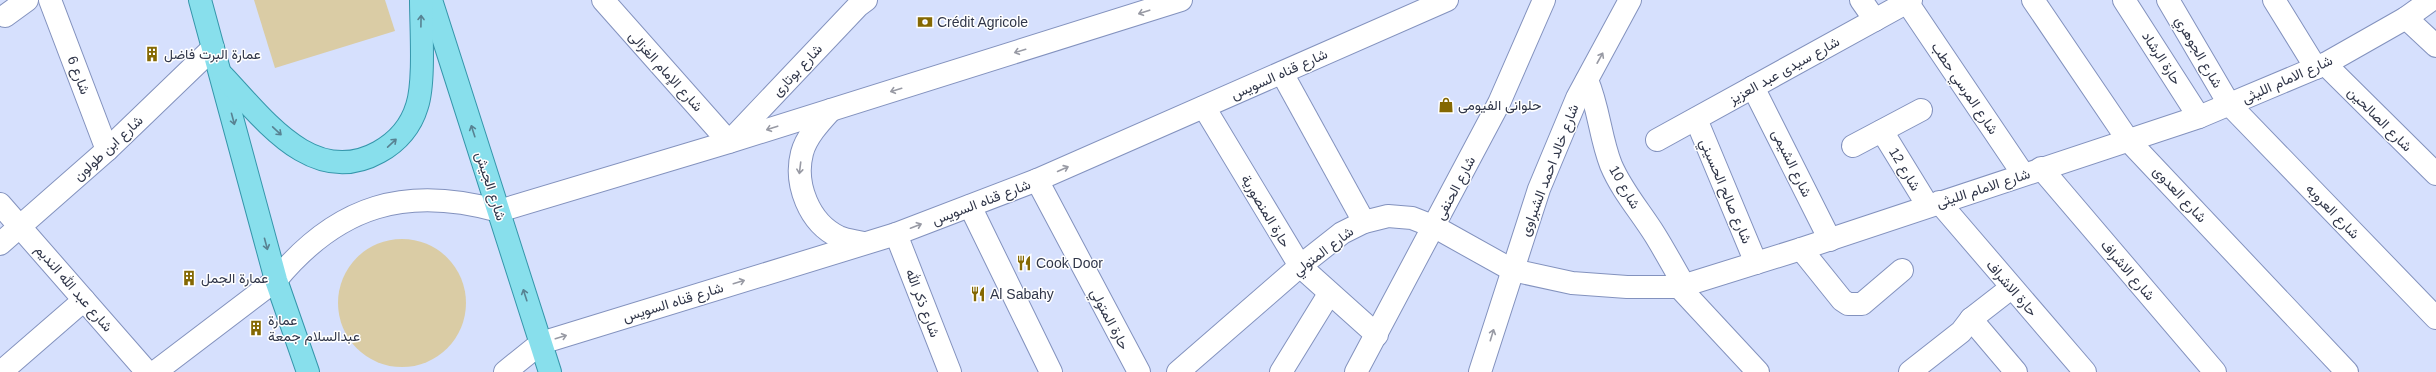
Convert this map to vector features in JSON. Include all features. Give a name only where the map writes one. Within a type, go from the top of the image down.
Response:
[{"type":"main road","points":[[200,0],[276,280],[308,372]]},
{"type":"main road","points":[[221,73],[261,116],[297,150],[320,160],[344,163],[368,158],[390,146],[407,128],[417,106],[420,81],[421,0]]},
{"type":"main road","name":"شارع الجيش","points":[[431,0],[550,372]]},
{"type":"street","points":[[6,16],[28,0]]},
{"type":"street","name":"شارع 6","points":[[50,0],[107,150]]},
{"type":"street","name":"شارع الإمام الغزالى","points":[[603,0],[729,142]]},
{"type":"street","points":[[159,370],[276,280],[296,256],[320,236],[346,219],[375,207],[406,201],[438,199],[468,202],[499,211],[729,142],[1181,0]]},
{"type":"street","name":"شارع قناه السويس","points":[[505,372],[541,343],[896,234],[1037,180],[1447,0]]},
{"type":"street","name":"شارع الحنفى","points":[[1356,372],[1435,227],[1499,103],[1544,0]]},
{"type":"street","name":"شارع خالد احمد الشبراوى","points":[[1480,372],[1539,188],[1577,98],[1630,0]]},
{"type":"street","points":[[1861,0],[1875,20]]},
{"type":"street","name":"شارع العدوى","points":[[2033,0],[2128,140],[2347,372]]},
{"type":"street","name":"حارة الرشاد","points":[[2124,0],[2199,117]]},
{"type":"street","name":"شارع الجوهري","points":[[2168,0],[2229,104]]},
{"type":"street","name":"شارع الصالحين","points":[[2274,0],[2320,66],[2436,174]]},
{"type":"street","name":"شارع سيدى عبد العزيز","points":[[1657,140],[1909,1]]},
{"type":"street","name":"شارع المرسي حطب","points":[[1909,1],[2032,171]]},
{"type":"street","name":"شارع بوتارى","points":[[729,142],[858,2]]},
{"type":"street","points":[[2414,8],[2436,46]]},
{"type":"street","name":"شارع الامام الليثى","points":[[1512,270],[1572,283],[1626,287],[1681,286],[1830,240],[2032,171],[2199,117],[2320,66],[2414,8]]},
{"type":"street","name":"شارع ابن طولون","points":[[0,244],[107,150],[213,48]]},
{"type":"street","points":[[1282,73],[1364,222]]},
{"type":"street","name":"شارع 10","points":[[1587,80],[1594,97],[1603,144],[1625,193],[1655,235],[1681,286],[1758,372]]},
{"type":"street","name":"شارع الشيمى","points":[[1754,87],[1830,240]]},
{"type":"street","name":"شارع العروبه","points":[[2229,104],[2436,318]]},
{"type":"street","name":"حارة المنصورية","points":[[1204,107],[1300,266],[1329,294],[1377,335]]},
{"type":"street","points":[[831,110],[814,130],[802,152],[799,177],[805,201],[818,222],[838,237],[863,243]]},
{"type":"street","points":[[1853,146],[1921,110]]},
{"type":"street","name":"شارع صالح الحسيني","points":[[1696,119],[1756,263]]},
{"type":"street","name":"شارع 12","points":[[1882,131],[1933,204]]},
{"type":"street","name":"شارع الاشراف","points":[[2032,171],[2216,372]]},
{"type":"street","name":"حارة المتولي","points":[[1037,180],[1139,372]]},
{"type":"street","name":"شارع عبد الله النديم","points":[[0,204],[84,300],[159,370]]},
{"type":"street","name":"حارة الاشراف","points":[[1933,204],[2086,372]]},
{"type":"street","points":[[970,206],[1051,372]]},
{"type":"street","name":"شارع المتولي","points":[[1190,369],[1300,266],[1342,233],[1364,222],[1388,216],[1412,218],[1435,227],[1512,270]]},
{"type":"street","name":"شارع ذكر الله","points":[[896,234],[950,372]]},
{"type":"street","points":[[1801,249],[1842,300],[1855,306],[1862,304],[1902,270]]},
{"type":"street","points":[[1910,372],[1961,332],[1972,319],[2011,288]]},
{"type":"street","points":[[1281,372],[1329,294]]},
{"type":"street","points":[[1,372],[84,300]]},
{"type":"street","points":[[1972,319],[2016,372]]},
{"type":"shaded area","points":[[254,0],[385,0],[395,31],[275,68]]},
{"type":"shaded area","points":[[396,239],[408,239],[421,242],[438,250],[451,262],[463,284],[466,303],[465,315],[461,327],[455,339],[443,352],[421,364],[408,367],[396,367],[383,364],[366,356],[353,344],[341,322],[338,309],[338,297],[341,284],[349,267],[361,254],[383,242]]},
{"type":"place","name":"Crédit Agricole","points":[[925,22]]},
{"type":"place","name":"عمارة البرت فاضل","points":[[152,54]]},
{"type":"place","name":"حلوانى الفيومى","points":[[1446,105]]},
{"type":"place","name":"Cook Door","points":[[1024,263]]},
{"type":"place","name":"عمارة الجمل","points":[[189,278]]},
{"type":"place","name":"Al Sabahy","points":[[978,294]]},
{"type":"place","name":"عمارة عبدالسلام جمعة","points":[[256,328]]}]
